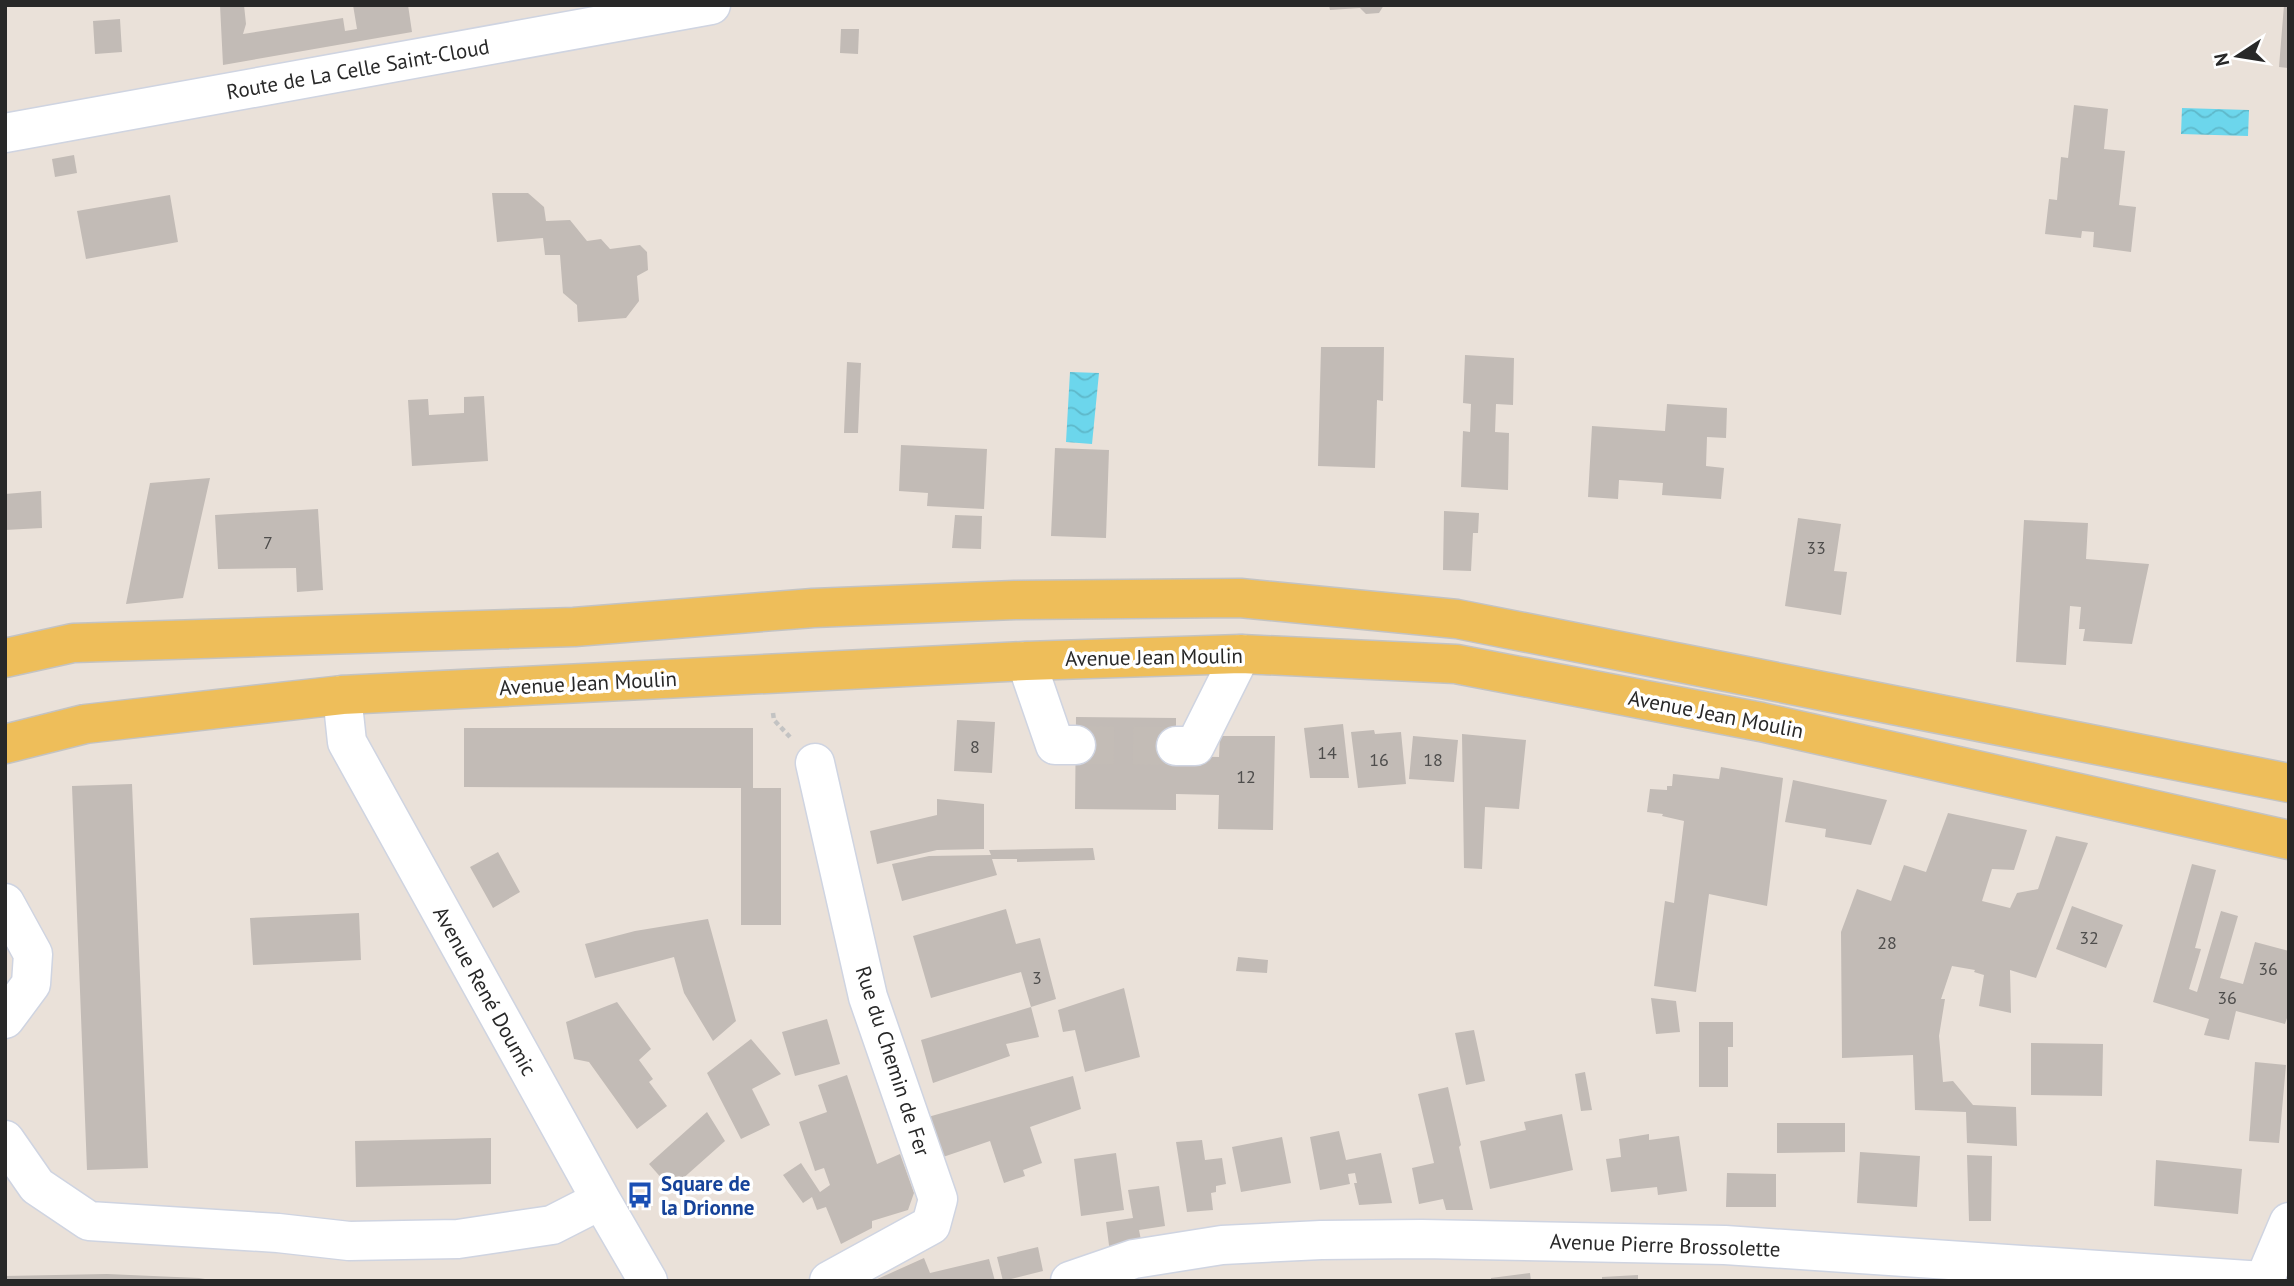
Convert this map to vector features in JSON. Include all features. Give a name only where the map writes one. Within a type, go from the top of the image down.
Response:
[{"type":"main road","name":"Avenue Jean Moulin","points":[[5,658],[73,643],[575,627],[813,608],[1014,600],[1240,598],[1457,620],[2289,783]]},
{"type":"main road","name":"Avenue Jean Moulin","points":[[5,744],[85,724],[342,695],[1026,661],[1241,654],[1456,664],[1762,722],[2289,840]]},
{"type":"street","name":"Route de La Celle Saint-Cloud","points":[[5,133],[711,5]]},
{"type":"street","points":[[1176,746],[1195,746],[1241,654]]},
{"type":"street","points":[[1026,661],[1055,744],[1076,745]]},
{"type":"street","name":"Avenue René Doumic","points":[[342,695],[347,742],[648,1281]]},
{"type":"street","name":"Rue du Chemin de Fer","points":[[815,763],[868,997],[938,1199],[931,1225],[829,1281]]},
{"type":"street","points":[[5,902],[33,954],[31,984],[5,1019]]},
{"type":"street","points":[[5,1140],[37,1186],[89,1221],[278,1233],[349,1241],[458,1239],[552,1225],[601,1200]]},
{"type":"street","name":"Avenue Pierre Brossolette","points":[[1070,1281],[1147,1270],[1222,1245],[1422,1239],[1725,1245],[2043,1273],[2264,1281],[2289,1222]]},
{"type":"path","points":[[768,674],[774,720],[815,763]]},
{"type":"water","points":[[2182,108],[2249,110],[2248,136],[2181,134]]},
{"type":"water","points":[[1070,372],[1099,373],[1092,444],[1066,442]]},
{"type":"building","points":[[220,5],[244,5],[246,24],[243,34],[343,18],[345,31],[357,29],[353,5],[408,5],[412,32],[223,65]]},
{"type":"building","points":[[1329,5],[1384,5],[1379,13],[1366,14],[1360,8],[1330,10]]},
{"type":"building","points":[[2284,5],[2289,5],[2289,68],[2279,67]]},
{"type":"building","points":[[120,19],[122,52],[95,54],[93,21]]},
{"type":"building","points":[[841,29],[859,29],[858,54],[840,53]]},
{"type":"building","points":[[2074,105],[2108,109],[2104,149],[2125,151],[2119,205],[2136,207],[2131,252],[2093,247],[2094,232],[2082,231],[2081,238],[2045,234],[2049,199],[2057,200],[2061,157],[2068,158]]},
{"type":"building","points":[[74,155],[77,173],[55,177],[52,159]]},
{"type":"building","points":[[492,193],[528,193],[544,207],[546,221],[570,220],[587,241],[601,239],[610,249],[640,245],[647,252],[648,270],[637,276],[639,301],[626,318],[578,322],[577,305],[563,293],[560,255],[545,255],[543,238],[497,242]]},
{"type":"building","points":[[170,195],[178,242],[86,259],[77,211]]},
{"type":"building","points":[[1321,347],[1384,347],[1383,401],[1377,400],[1375,468],[1318,466]]},
{"type":"building","points":[[1465,355],[1514,358],[1513,405],[1496,404],[1495,432],[1509,433],[1508,490],[1461,487],[1463,431],[1470,432],[1471,404],[1463,403]]},
{"type":"building","points":[[847,362],[861,363],[858,433],[844,433]]},
{"type":"building","points":[[484,396],[488,461],[412,466],[408,400],[428,399],[429,415],[464,413],[464,397]]},
{"type":"building","points":[[1667,404],[1727,408],[1726,438],[1707,437],[1706,466],[1724,468],[1721,499],[1662,495],[1663,483],[1619,480],[1618,499],[1588,497],[1592,426],[1665,431]]},
{"type":"building","points":[[901,445],[987,449],[984,509],[927,506],[928,493],[899,491]]},
{"type":"building","points":[[1055,448],[1109,450],[1106,538],[1051,536]]},
{"type":"building","points":[[210,478],[183,598],[126,604],[150,483]]},
{"type":"building","points":[[41,491],[42,528],[5,530],[5,494]]},
{"type":"building","points":[[318,509],[323,590],[297,592],[296,568],[218,569],[215,515]]},
{"type":"building","points":[[1444,511],[1479,513],[1478,533],[1473,533],[1471,571],[1443,570]]},
{"type":"building","points":[[955,515],[982,516],[981,549],[952,548]]},
{"type":"building","points":[[1798,518],[1841,524],[1834,571],[1847,572],[1841,615],[1785,606]]},
{"type":"building","points":[[2024,520],[2088,523],[2086,559],[2149,564],[2132,644],[2083,641],[2085,629],[2079,629],[2081,607],[2070,606],[2066,665],[2016,662]]},
{"type":"building","points":[[1076,717],[1176,718],[1176,756],[1219,757],[1220,736],[1275,736],[1273,830],[1218,829],[1219,795],[1176,794],[1176,810],[1075,809]]},
{"type":"building","points":[[957,720],[995,722],[992,773],[954,771]]},
{"type":"building","points":[[1343,724],[1349,778],[1310,778],[1304,728]]},
{"type":"building","points":[[464,728],[753,728],[753,788],[781,788],[781,925],[741,925],[741,788],[464,787]]},
{"type":"building","points":[[1374,730],[1375,734],[1401,732],[1406,784],[1358,788],[1351,732]]},
{"type":"building","points":[[1462,734],[1526,740],[1519,809],[1485,807],[1482,869],[1464,868]]},
{"type":"building","points":[[1413,736],[1458,740],[1454,782],[1409,779]]},
{"type":"building","points":[[1721,767],[1783,778],[1767,906],[1709,894],[1696,992],[1654,986],[1665,901],[1674,903],[1684,821],[1647,812],[1650,789],[1667,790],[1667,786],[1672,786],[1673,774],[1719,779]]},
{"type":"building","points":[[1793,780],[1887,800],[1871,845],[1825,837],[1826,829],[1785,822]]},
{"type":"building","points":[[132,784],[148,1168],[87,1170],[72,786]]},
{"type":"building","points":[[937,799],[984,804],[984,849],[937,850],[877,864],[870,831],[937,815]]},
{"type":"building","points":[[1948,813],[2027,830],[2014,870],[1992,869],[1982,901],[2010,908],[2017,893],[2038,889],[2056,836],[2088,843],[2036,978],[2010,970],[2011,1013],[1979,1006],[1984,975],[1974,972],[1975,970],[1952,966],[1941,999],[1945,999],[1939,1036],[1943,1082],[1953,1081],[1973,1105],[2016,1107],[2017,1146],[1967,1143],[1966,1112],[1915,1110],[1913,1055],[1842,1058],[1841,932],[1857,889],[1891,901],[1904,865],[1926,872]]},
{"type":"building","points":[[1093,848],[1095,860],[1017,862],[1017,859],[992,859],[997,875],[902,901],[892,864],[929,856],[991,855],[989,850]]},
{"type":"building","points":[[498,852],[520,892],[493,908],[470,867]]},
{"type":"building","points":[[2192,864],[2216,870],[2195,948],[2201,949],[2189,989],[2197,992],[2221,911],[2238,916],[2220,978],[2243,984],[2255,942],[2289,951],[2289,1012],[2285,1024],[2236,1011],[2229,1040],[2204,1035],[2209,1019],[2153,1002]]},
{"type":"building","points":[[2072,906],[2123,925],[2106,968],[2056,949]]},
{"type":"building","points":[[1006,909],[1016,944],[1040,938],[1056,999],[1031,1007],[1021,972],[931,998],[913,936]]},
{"type":"building","points":[[359,913],[361,960],[253,965],[250,918]]},
{"type":"building","points":[[708,919],[736,1021],[713,1041],[684,993],[674,957],[595,978],[585,944],[635,931]]},
{"type":"building","points":[[1238,957],[1268,960],[1267,973],[1236,971]]},
{"type":"building","points":[[1124,988],[1140,1057],[1085,1072],[1075,1030],[1063,1032],[1058,1010]]},
{"type":"building","points":[[1651,998],[1676,1001],[1680,1032],[1656,1034]]},
{"type":"building","points":[[617,1002],[651,1049],[639,1060],[653,1079],[649,1082],[667,1106],[637,1129],[589,1062],[574,1059],[566,1022]]},
{"type":"building","points":[[1031,1007],[1039,1037],[1006,1044],[1010,1056],[933,1083],[921,1040]]},
{"type":"building","points":[[827,1019],[840,1064],[795,1076],[782,1032]]},
{"type":"building","points":[[1699,1022],[1733,1022],[1733,1047],[1728,1047],[1728,1087],[1699,1087]]},
{"type":"building","points":[[1474,1030],[1485,1081],[1466,1085],[1455,1033]]},
{"type":"building","points":[[751,1039],[781,1074],[752,1089],[770,1125],[741,1139],[707,1073]]},
{"type":"building","points":[[2031,1043],[2103,1044],[2102,1096],[2031,1095]]},
{"type":"building","points":[[2255,1062],[2286,1065],[2279,1143],[2249,1141]]},
{"type":"building","points":[[1585,1072],[1592,1110],[1581,1111],[1575,1074]]},
{"type":"building","points":[[847,1075],[877,1164],[900,1154],[914,1193],[908,1210],[872,1221],[872,1228],[841,1244],[826,1207],[817,1210],[812,1197],[803,1203],[783,1175],[801,1163],[820,1192],[830,1185],[824,1168],[815,1171],[799,1122],[827,1112],[818,1085]]},
{"type":"building","points":[[1073,1076],[1081,1109],[1030,1127],[1042,1163],[1023,1170],[1025,1176],[1004,1183],[990,1141],[943,1157],[928,1117]]},
{"type":"building","points":[[1448,1087],[1473,1210],[1446,1210],[1443,1199],[1419,1204],[1412,1168],[1434,1163],[1418,1094]]},
{"type":"building","points":[[707,1112],[725,1141],[671,1189],[649,1164]]},
{"type":"building","points":[[1562,1114],[1573,1170],[1490,1189],[1480,1141],[1526,1130],[1524,1122]]},
{"type":"building","points":[[1777,1123],[1845,1123],[1845,1152],[1777,1153]]},
{"type":"building","points":[[1339,1131],[1346,1160],[1381,1153],[1392,1203],[1359,1205],[1354,1183],[1357,1183],[1355,1173],[1348,1174],[1350,1184],[1320,1190],[1310,1137]]},
{"type":"building","points":[[1649,1134],[1649,1140],[1679,1136],[1687,1191],[1658,1195],[1657,1187],[1611,1192],[1606,1159],[1621,1157],[1619,1139]]},
{"type":"building","points":[[1282,1137],[1291,1183],[1241,1192],[1232,1147]]},
{"type":"building","points":[[491,1138],[491,1184],[356,1187],[355,1141]]},
{"type":"building","points":[[1202,1140],[1205,1160],[1222,1158],[1226,1184],[1216,1186],[1216,1192],[1211,1193],[1213,1210],[1187,1212],[1176,1142]]},
{"type":"building","points":[[1860,1152],[1920,1156],[1917,1207],[1857,1203]]},
{"type":"building","points":[[1116,1153],[1124,1210],[1081,1216],[1074,1159]]},
{"type":"building","points":[[1967,1155],[1992,1156],[1991,1221],[1969,1221]]},
{"type":"building","points":[[2156,1160],[2242,1169],[2238,1214],[2154,1206]]},
{"type":"building","points":[[1727,1173],[1776,1174],[1776,1207],[1726,1207]]},
{"type":"building","points":[[1159,1186],[1165,1226],[1139,1230],[1142,1245],[1110,1253],[1106,1222],[1133,1218],[1128,1190]]},
{"type":"building","points":[[1038,1247],[1043,1271],[1003,1281],[997,1257]]},
{"type":"building","points":[[924,1258],[930,1273],[989,1259],[995,1281],[873,1281]]},
{"type":"building","points":[[1530,1273],[1531,1281],[1491,1281],[1491,1278]]},
{"type":"building","points":[[107,1274],[199,1278],[205,1281],[5,1281],[5,1276]]},
{"type":"building","points":[[1638,1275],[1638,1281],[1602,1281],[1602,1277]]},
{"type":"tunnel","points":[[1076,745],[1176,746]]},
{"type":"place","name":"Square de la Drionne","points":[[640,1195]]}]
